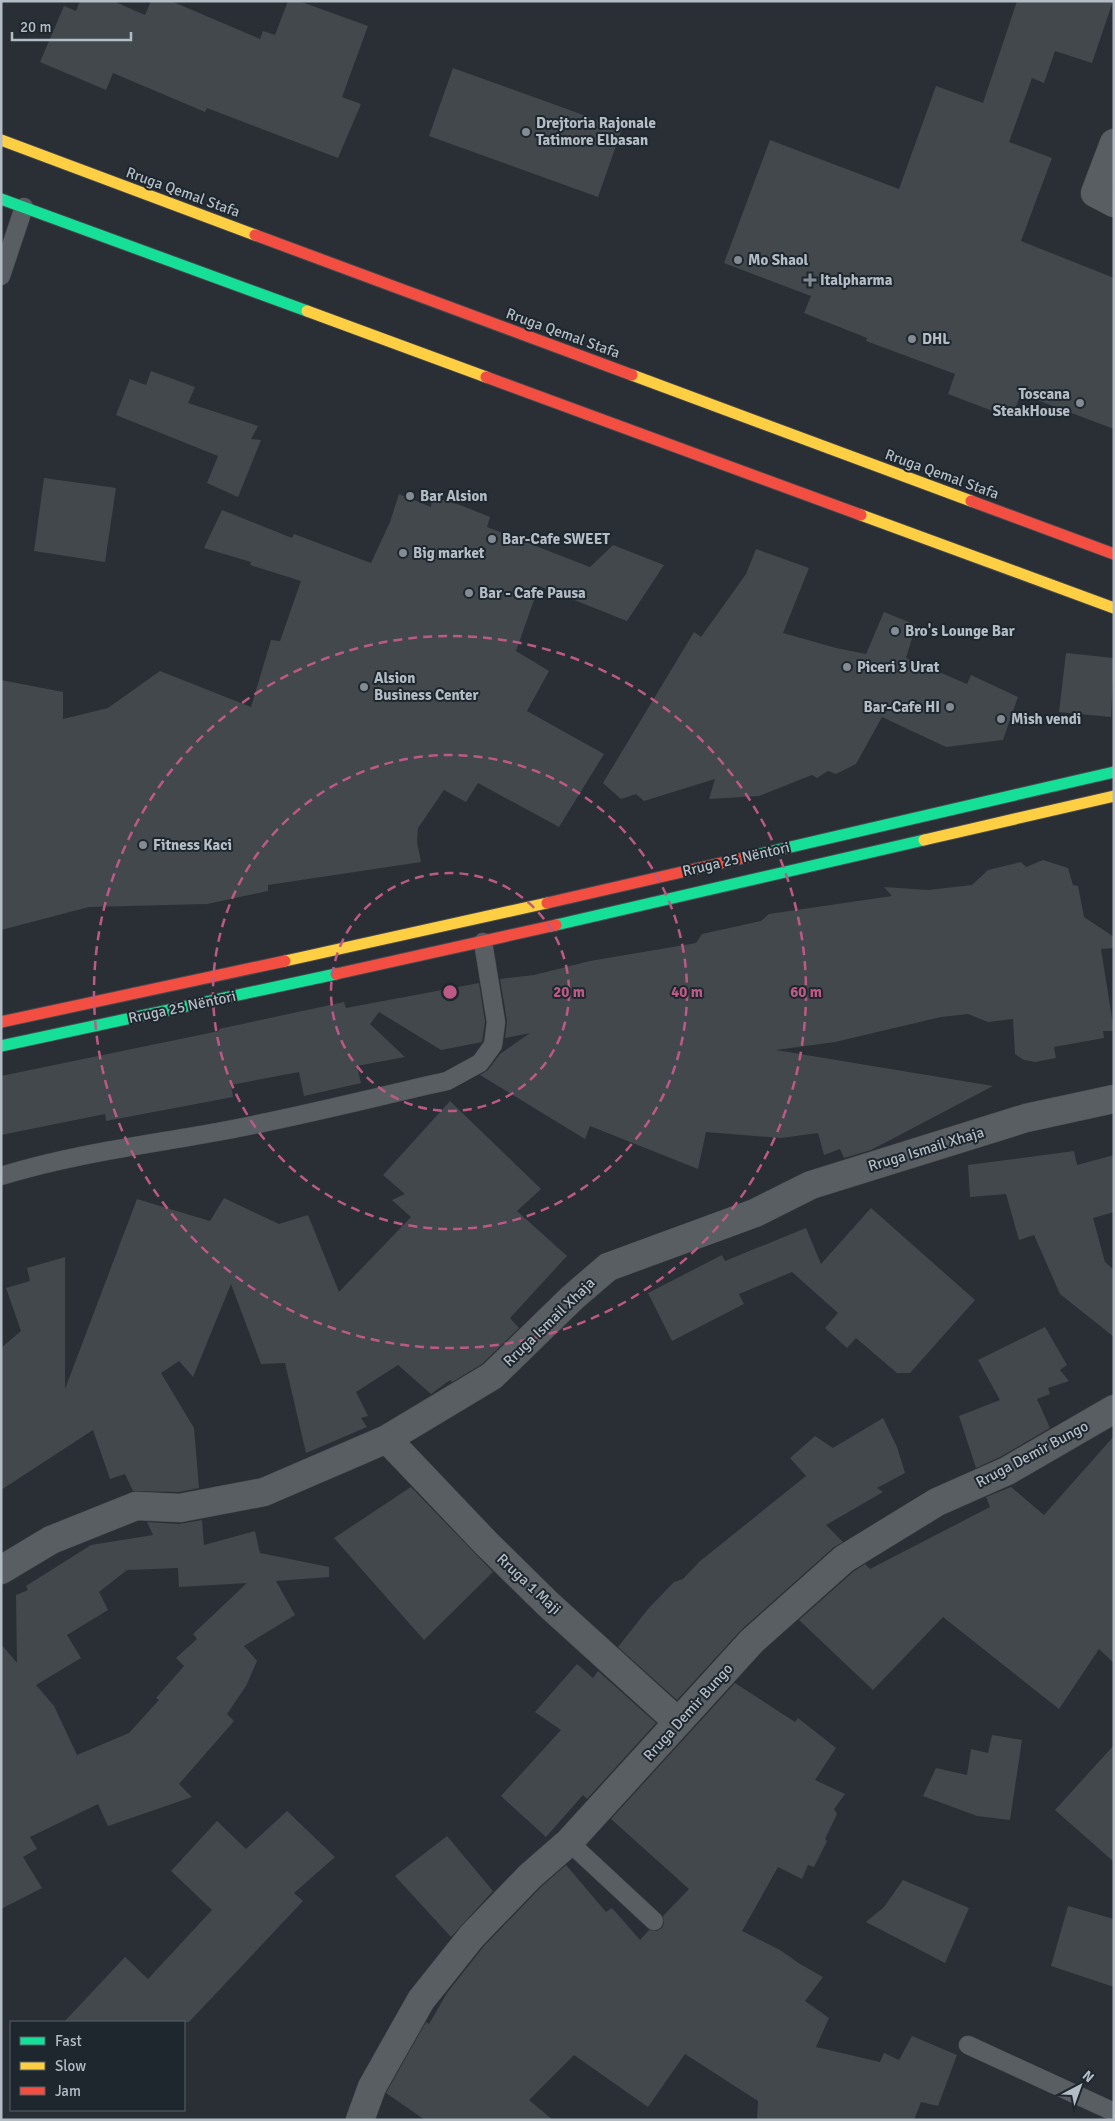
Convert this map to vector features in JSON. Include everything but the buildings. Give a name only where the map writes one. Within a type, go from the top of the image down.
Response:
[{"type":"main road","name":"Rruga Qemal Stafa","points":[[1,140],[1114,554]]},
{"type":"main road","points":[[1,199],[1114,608]]},
{"type":"main road","name":"Rruga 25 Nëntori","points":[[1,1046],[361,956],[499,914],[1114,772]]},
{"type":"main road","name":"Rruga 25 Nëntori","points":[[1,1022],[361,956],[484,942],[1114,796]]},
{"type":"street","points":[[1114,143],[1096,193],[1114,203]]},
{"type":"street","name":"Rruga Ismail Xhaja","points":[[1,1570],[50,1540],[136,1506],[180,1508],[264,1492],[387,1439],[492,1376],[572,1298],[608,1267],[755,1213],[811,1185],[1026,1118],[1114,1098]]},
{"type":"street","name":"Rruga Demir Bungo","points":[[360,2120],[372,2087],[421,2000],[472,1936],[530,1876],[570,1842],[752,1641],[844,1559],[937,1502],[1007,1471],[1114,1409]]},
{"type":"street","name":"Rruga 1 Maji","points":[[387,1439],[486,1544],[548,1604],[678,1722]]},
{"type":"lane","points":[[1,276],[24,208]]},
{"type":"lane","points":[[1,1176],[33,1166],[142,1143],[218,1132],[447,1081],[480,1062],[493,1045],[496,1022],[484,942]]},
{"type":"lane","points":[[570,1842],[654,1921]]},
{"type":"lane","points":[[968,2046],[1114,2112]]},
{"type":"traffic: fast","points":[[1,199],[307,311]]},
{"type":"traffic: fast","points":[[756,855],[1114,772]]},
{"type":"traffic: fast","points":[[556,925],[924,840]]},
{"type":"traffic: fast","points":[[1,1046],[336,974]]},
{"type":"traffic: slow","points":[[1,140],[255,235]]},
{"type":"traffic: slow","points":[[307,311],[486,377]]},
{"type":"traffic: slow","points":[[632,375],[971,501]]},
{"type":"traffic: slow","points":[[861,515],[1114,608]]},
{"type":"traffic: slow","points":[[924,840],[1114,796]]},
{"type":"traffic: slow","points":[[285,961],[547,903]]},
{"type":"traffic: jam","points":[[255,235],[632,375]]},
{"type":"traffic: jam","points":[[486,377],[861,515]]},
{"type":"traffic: jam","points":[[971,501],[1114,554]]},
{"type":"traffic: jam","points":[[547,903],[756,855]]},
{"type":"traffic: jam","points":[[336,974],[556,925]]},
{"type":"traffic: jam","points":[[1,1022],[285,961]]},
{"type":"place","name":"Drejtoria Rajonale Tatimore Elbasan","points":[[526,132]]},
{"type":"place","name":"Mo Shaol","points":[[738,260]]},
{"type":"place","name":"Italpharma","points":[[810,280]]},
{"type":"place","name":"DHL","points":[[912,339]]},
{"type":"place","name":"Toscana SteakHouse","points":[[1080,403]]},
{"type":"place","name":"Bar Alsion","points":[[410,496]]},
{"type":"place","name":"Bar-Cafe SWEET","points":[[492,539]]},
{"type":"place","name":"Big market","points":[[403,553]]},
{"type":"place","name":"Bar - Cafe Pausa","points":[[469,593]]},
{"type":"place","name":"Bro's Lounge Bar","points":[[895,631]]},
{"type":"place","name":"Piceri 3 Urat","points":[[847,667]]},
{"type":"place","name":"Alsion Business Center","points":[[364,687]]},
{"type":"place","name":"Bar-Cafe HI","points":[[950,707]]},
{"type":"place","name":"Mish vendi","points":[[1001,719]]},
{"type":"place","name":"Fitness Kaci","points":[[143,845]]}]
